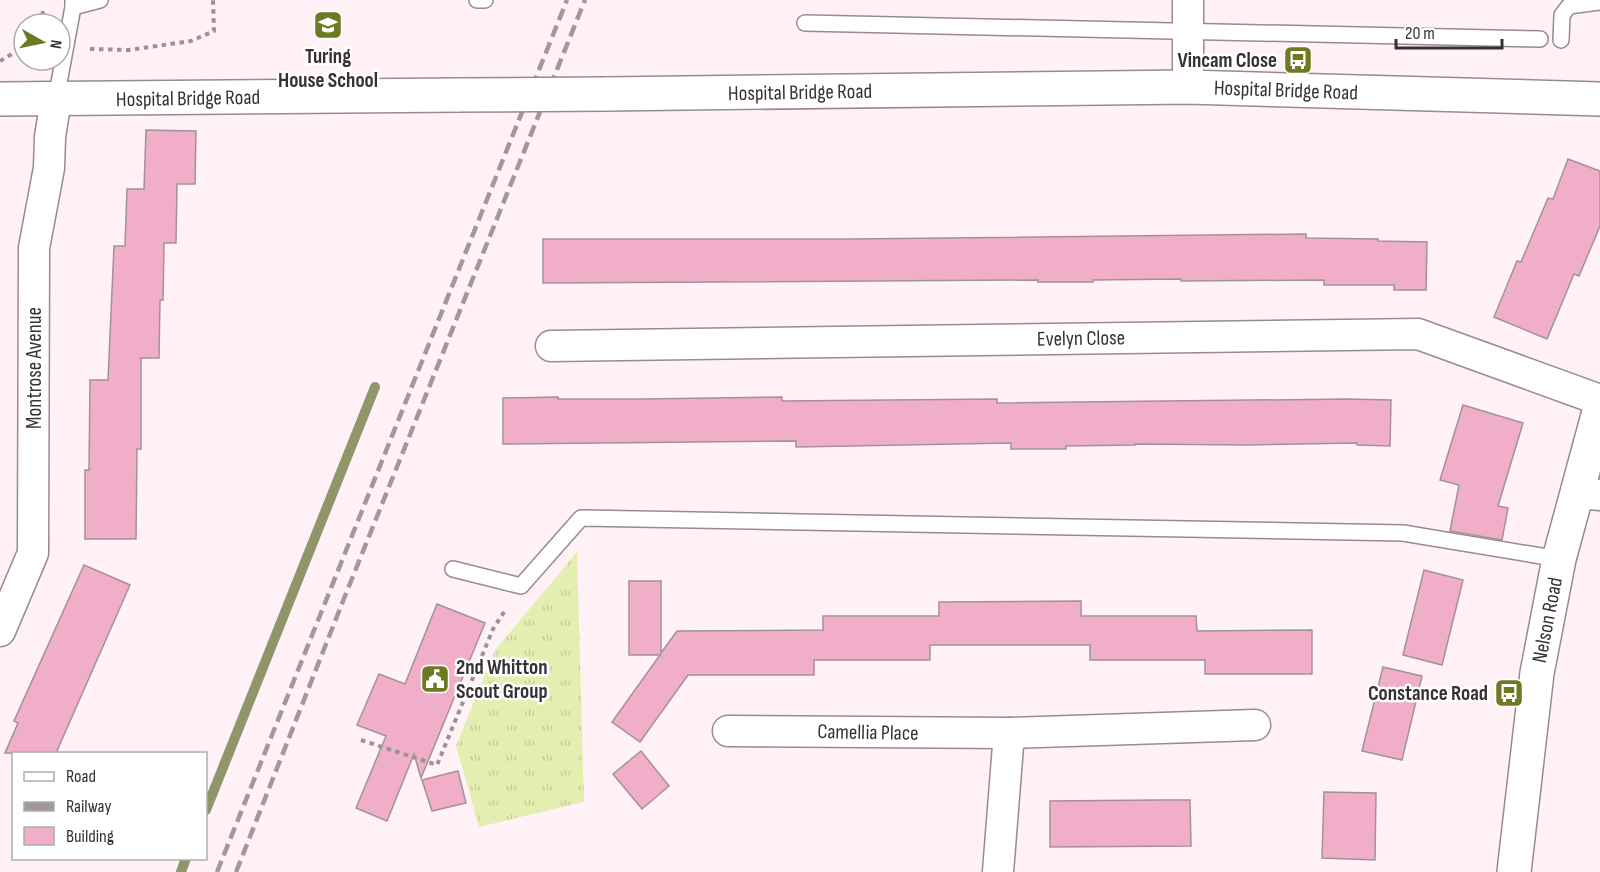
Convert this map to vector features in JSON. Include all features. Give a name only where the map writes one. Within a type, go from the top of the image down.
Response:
[{"type":"main road","name":"Hospital Bridge Road","points":[[0,99],[1188,87],[1600,99]]},
{"type":"main road","name":"Nelson Road","points":[[1514,872],[1537,673],[1559,559],[1589,494],[1600,408]]},
{"type":"street","points":[[1188,0],[1188,87]]},
{"type":"street","name":"Montrose Avenue","points":[[0,632],[33,554],[34,248],[48,168],[56,99]]},
{"type":"street","name":"Evelyn Close","points":[[551,346],[1418,334],[1600,400]]},
{"type":"street","name":"Camellia Place","points":[[728,731],[1009,733],[1255,725]]},
{"type":"street","points":[[998,872],[1009,733]]},
{"type":"lane","points":[[73,3],[100,0]]},
{"type":"lane","points":[[477,0],[485,0]]},
{"type":"lane","points":[[1561,40],[1562,15],[1569,6],[1600,2]]},
{"type":"lane","points":[[805,23],[1540,39]]},
{"type":"lane","points":[[56,99],[61,72]]},
{"type":"lane","points":[[453,569],[520,586],[581,518],[1403,533],[1559,559]]},
{"type":"path","points":[[72,49],[129,50],[191,41],[214,31],[213,0]]},
{"type":"path","points":[[361,740],[437,765],[493,629],[520,586]]},
{"type":"green space","points":[[577,552],[584,802],[479,827],[456,746],[495,650]]},
{"type":"building","points":[[146,130],[196,131],[195,184],[177,184],[176,243],[164,243],[159,358],[141,358],[141,449],[137,449],[136,539],[85,539],[85,470],[89,470],[90,380],[108,380],[114,246],[125,246],[127,189],[144,189]]},
{"type":"building","points":[[1568,159],[1600,171],[1600,226],[1579,276],[1574,274],[1547,339],[1494,317],[1517,261],[1521,262],[1548,198],[1553,199]]},
{"type":"building","points":[[1306,234],[1306,238],[1427,242],[1426,290],[1394,290],[1394,285],[1324,285],[1324,280],[543,283],[543,239],[852,239]]},
{"type":"building","points":[[558,397],[558,399],[643,399],[782,397],[782,401],[997,399],[997,403],[1391,400],[1390,446],[1357,445],[1357,443],[1135,444],[1066,446],[1066,449],[1011,449],[1011,443],[796,447],[796,441],[503,444],[503,398]]},
{"type":"building","points":[[1463,405],[1523,423],[1498,506],[1508,508],[1502,540],[1450,531],[1459,485],[1440,480]]},
{"type":"building","points":[[84,565],[130,585],[56,752],[5,753],[18,723],[14,721]]},
{"type":"building","points":[[1424,570],[1463,580],[1442,665],[1403,655]]},
{"type":"building","points":[[629,581],[661,581],[661,653],[677,631],[823,630],[823,616],[939,616],[939,602],[1081,601],[1081,616],[1196,616],[1197,631],[1312,630],[1312,674],[1205,674],[1205,660],[1090,660],[1090,645],[930,645],[930,660],[814,660],[814,675],[688,675],[640,742],[612,722],[660,655],[629,655]]},
{"type":"building","name":"2nd Whitton Scout Group","points":[[437,604],[485,623],[421,778],[414,754],[387,821],[356,808],[386,736],[357,725],[379,674],[405,684]]},
{"type":"building","points":[[1383,667],[1422,676],[1402,760],[1362,751]]},
{"type":"building","points":[[641,751],[669,786],[642,809],[613,774]]},
{"type":"building","points":[[458,771],[466,803],[432,811],[422,780]]},
{"type":"building","points":[[1324,792],[1376,793],[1375,860],[1322,858]]},
{"type":"building","points":[[1190,800],[1191,846],[1050,847],[1050,801]]},
{"type":"waterway","points":[[207,807],[375,387]]},
{"type":"waterway","points":[[181,872],[185,860]]},
{"type":"railway","points":[[217,872],[567,0]]},
{"type":"railway","points":[[236,872],[585,0]]},
{"type":"place","name":"Turing House School","points":[[328,25]]},
{"type":"place","name":"Vincam Close","points":[[1298,60]]},
{"type":"place","name":"2nd Whitton Scout Group","points":[[435,679]]},
{"type":"place","name":"Constance Road","points":[[1509,693]]}]
